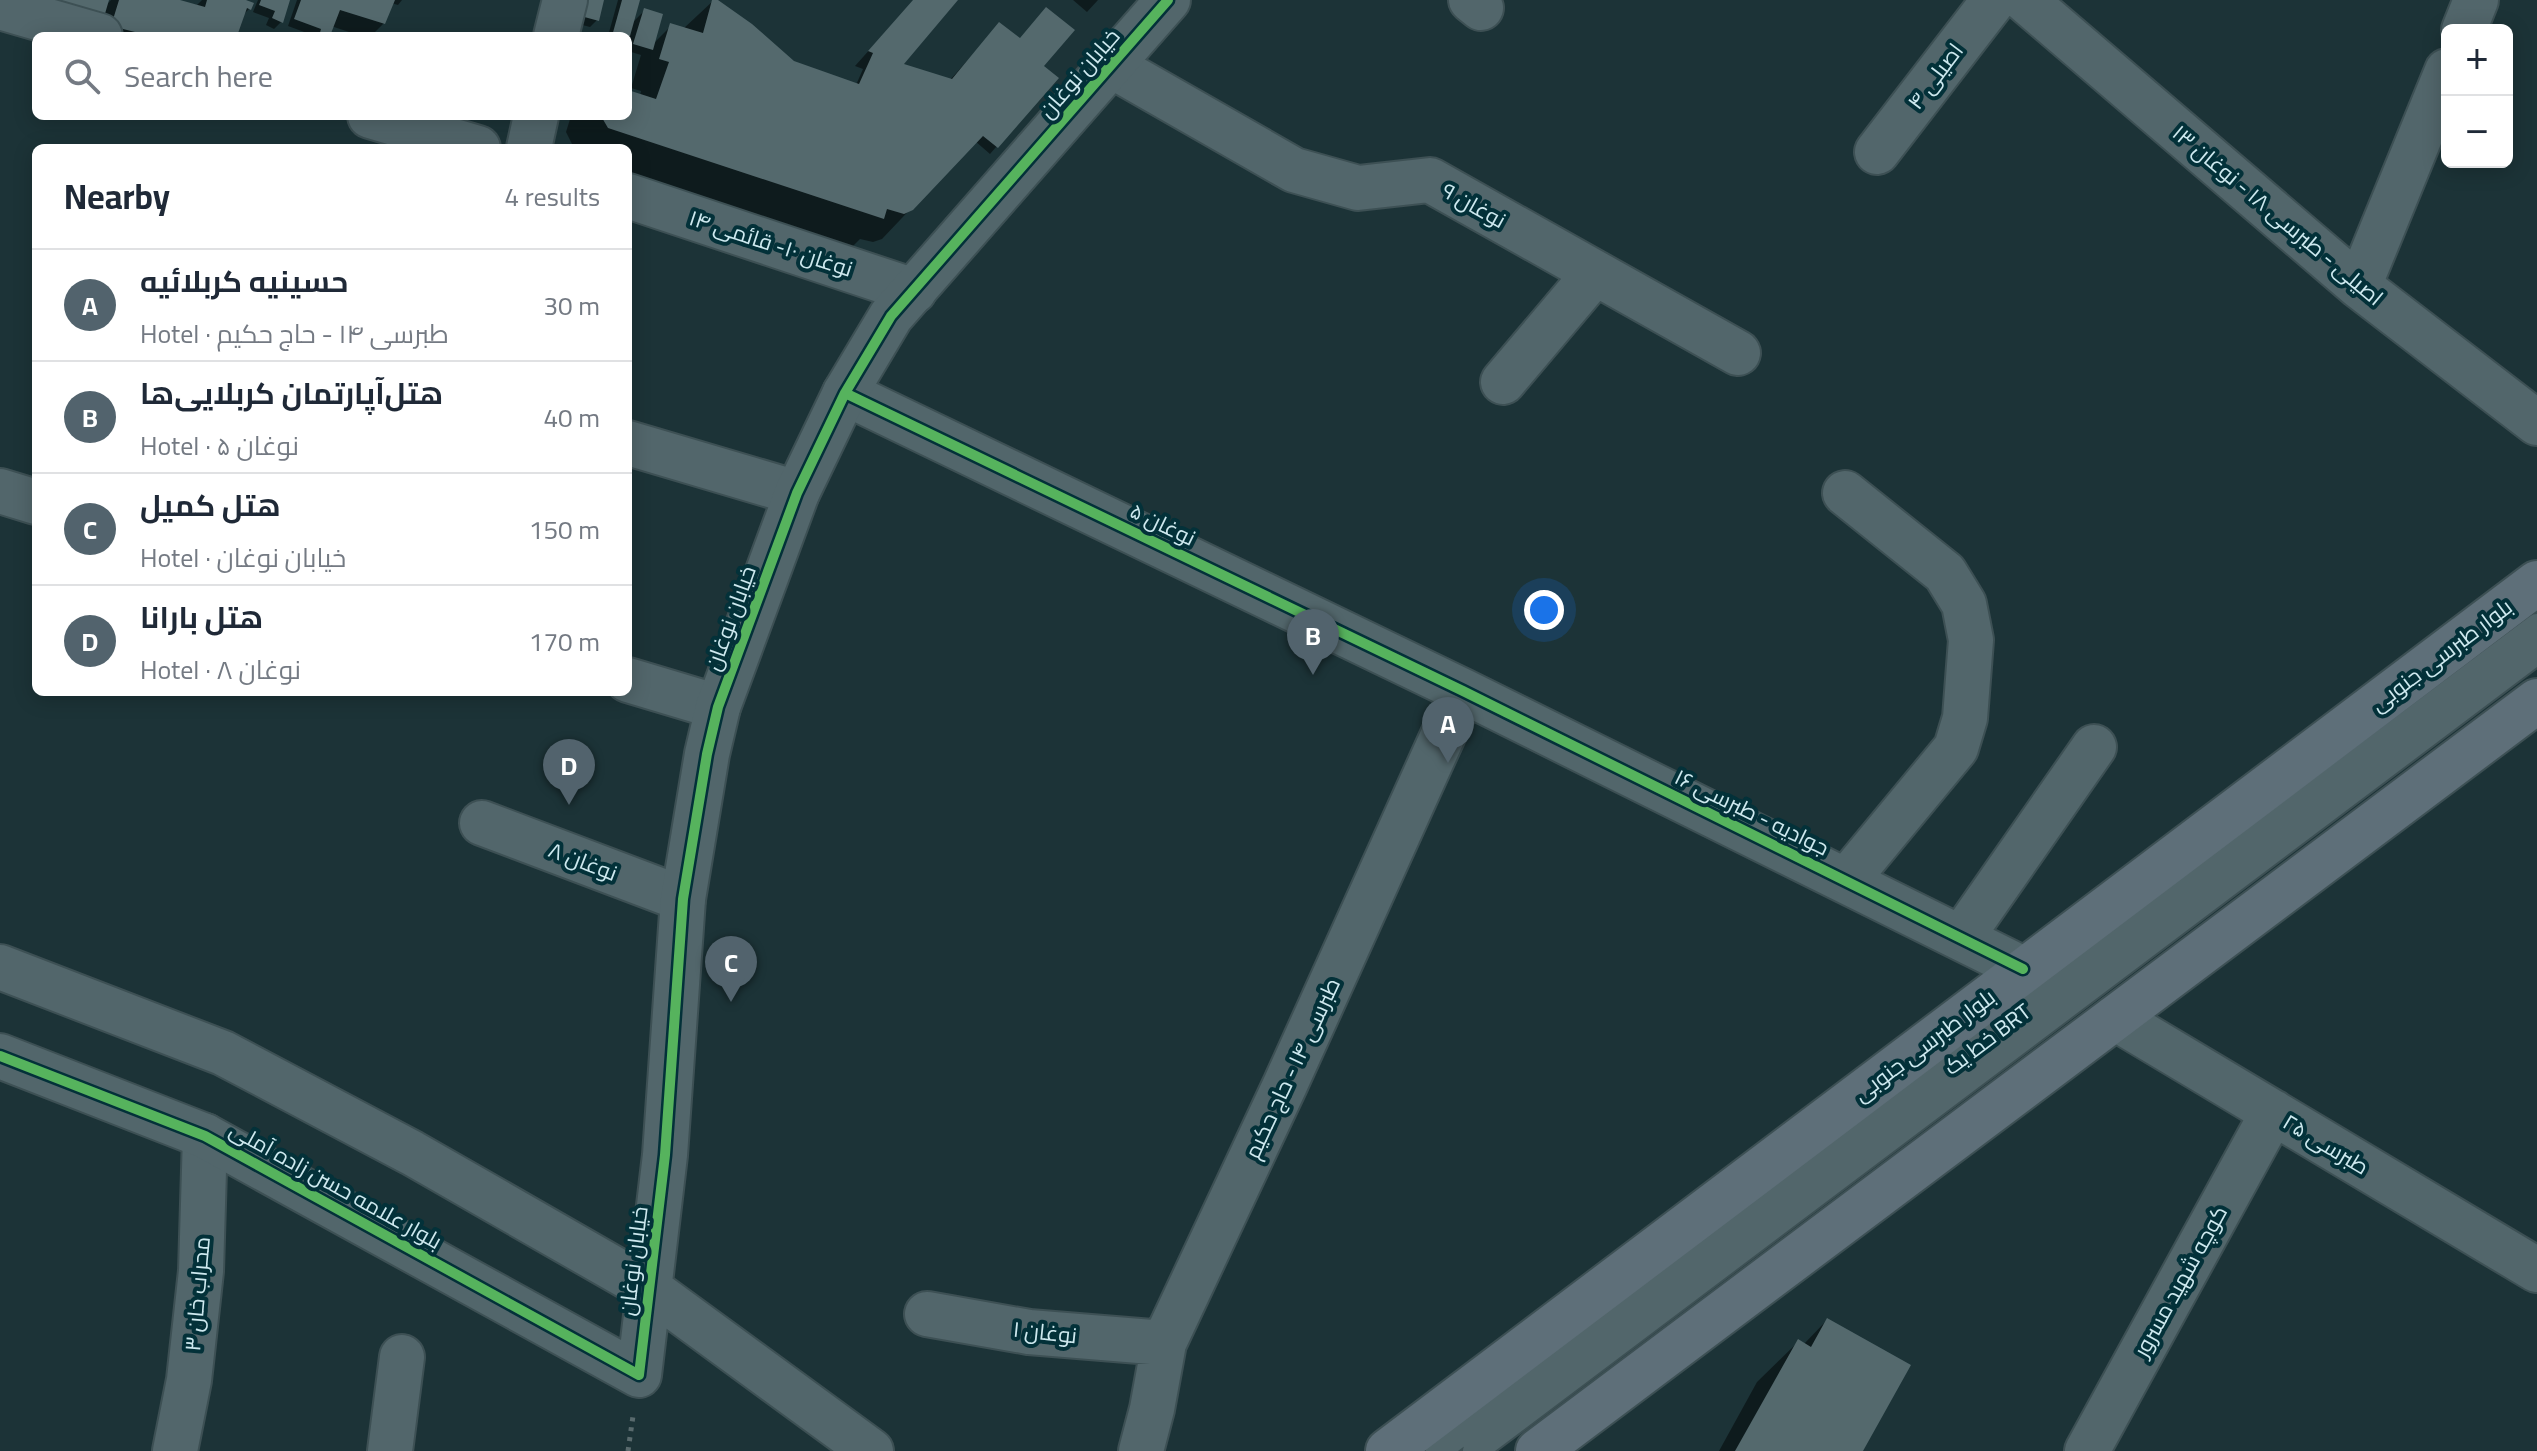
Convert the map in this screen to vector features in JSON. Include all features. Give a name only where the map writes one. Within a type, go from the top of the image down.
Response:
[{"type":"main road","name":"بلوار طبرسی جنوبی","points":[[1388,1451],[2537,583]]},
{"type":"main road","points":[[1538,1451],[2537,701]]},
{"type":"street","points":[[557,32],[565,0]]},
{"type":"street","name":"خیابان نوغان","points":[[639,1375],[665,1155],[683,899],[707,754],[718,707],[797,493],[845,393],[891,316],[1168,0]]},
{"type":"street","name":"اصیلی ۴","points":[[1877,152],[1994,0]]},
{"type":"street","points":[[2466,24],[2476,0]]},
{"type":"street","name":"اصیلی - طبرسی ۱۸ - نوغان ۱۳","points":[[2043,6],[2359,286],[2537,423]]},
{"type":"street","points":[[0,7],[86,32]]},
{"type":"street","name":"نوغان ۹","points":[[1112,66],[1294,170],[1358,188],[1430,180],[1738,353]]},
{"type":"street","points":[[2359,286],[2441,86]]},
{"type":"street","points":[[384,120],[464,144]]},
{"type":"street","points":[[530,144],[535,120]]},
{"type":"street","name":"نوغان ۱۰- قائمی ۱۴","points":[[632,197],[914,291]]},
{"type":"street","points":[[1503,382],[1595,273]]},
{"type":"street","name":"نوغان ۵","points":[[845,393],[1463,691]]},
{"type":"street","points":[[632,444],[797,493]]},
{"type":"street","points":[[0,491],[32,501]]},
{"type":"street","points":[[1845,493],[1945,573],[1964,604],[1971,640],[1965,718],[1956,748],[1846,881]]},
{"type":"street","points":[[632,681],[718,707]]},
{"type":"street","name":"جوادیه - طبرسی ۱۶","points":[[1463,691],[2023,969]]},
{"type":"street","name":"طبرسی ۱۴ - حاج حکیم","points":[[1141,1451],[1164,1343],[1285,1085],[1463,691]]},
{"type":"street","points":[[1961,938],[2094,747]]},
{"type":"street","name":"نوغان ۸","points":[[482,823],[683,899]]},
{"type":"street","points":[[0,967],[223,1053],[412,1153],[651,1290],[871,1451]]},
{"type":"street","name":"طبرسی ۲۵","points":[[2115,1018],[2537,1270]]},
{"type":"street","name":"بلوار علامه حسن زاده آملی","points":[[0,1056],[205,1136],[639,1375]]},
{"type":"street","name":"کوچه شهید مسرور","points":[[2087,1451],[2273,1112]]},
{"type":"street","name":"محراب خان ۳","points":[[175,1451],[189,1380],[201,1271],[205,1136]]},
{"type":"street","name":"نوغان ۱","points":[[927,1314],[1029,1332],[1164,1343]]},
{"type":"street","points":[[390,1451],[402,1357]]},
{"type":"lane","name":"خط یک BRT","points":[[1438,1451],[2537,626]]},
{"type":"lane","name":"خط یک BRT","points":[[1475,1451],[2537,652]]},
{"type":"building","points":[[58,0],[109,0],[102,24],[55,9]]},
{"type":"building","points":[[119,0],[180,0],[205,7],[207,0],[246,0],[254,3],[251,10],[247,8],[238,32],[135,32],[111,26]]},
{"type":"building","points":[[261,0],[290,0],[283,23],[272,18],[275,11],[259,5]]},
{"type":"building","points":[[301,0],[395,0],[385,24],[340,10],[332,32],[320,32],[321,29],[294,19]]},
{"type":"building","points":[[581,0],[604,0],[599,21],[577,15]]},
{"type":"building","points":[[622,0],[640,0],[631,32],[613,32]]},
{"type":"building","points":[[712,0],[718,0],[752,24],[794,61],[859,84],[873,53],[868,51],[913,0],[958,0],[904,64],[952,79],[999,22],[1020,38],[1046,7],[1075,30],[1044,66],[1059,78],[998,148],[983,136],[913,210],[904,214],[887,209],[884,219],[608,128],[603,120],[632,120],[632,91],[656,99],[669,62],[659,59],[670,23],[703,33]]},
{"type":"building","points":[[644,8],[663,14],[653,50],[633,44]]},
{"type":"building","points":[[1827,1318],[1911,1365],[1863,1451],[1735,1451],[1798,1339],[1811,1347]]},
{"type":"cycle path","points":[[0,1056],[205,1136],[639,1375],[665,1155],[683,899],[707,754],[718,707],[797,493],[845,393],[891,316],[1168,0]]},
{"type":"cycle path","points":[[845,393],[1463,691],[2023,969]]},
{"type":"place","name":"هتل‌آپارتمان کربلایی‌ها","points":[[1313,675]]},
{"type":"place","name":"حسینیه کربلائیه","points":[[1448,763]]},
{"type":"place","name":"هتل بارانا","points":[[569,805]]},
{"type":"place","name":"هتل کمیل","points":[[731,1002]]}]
